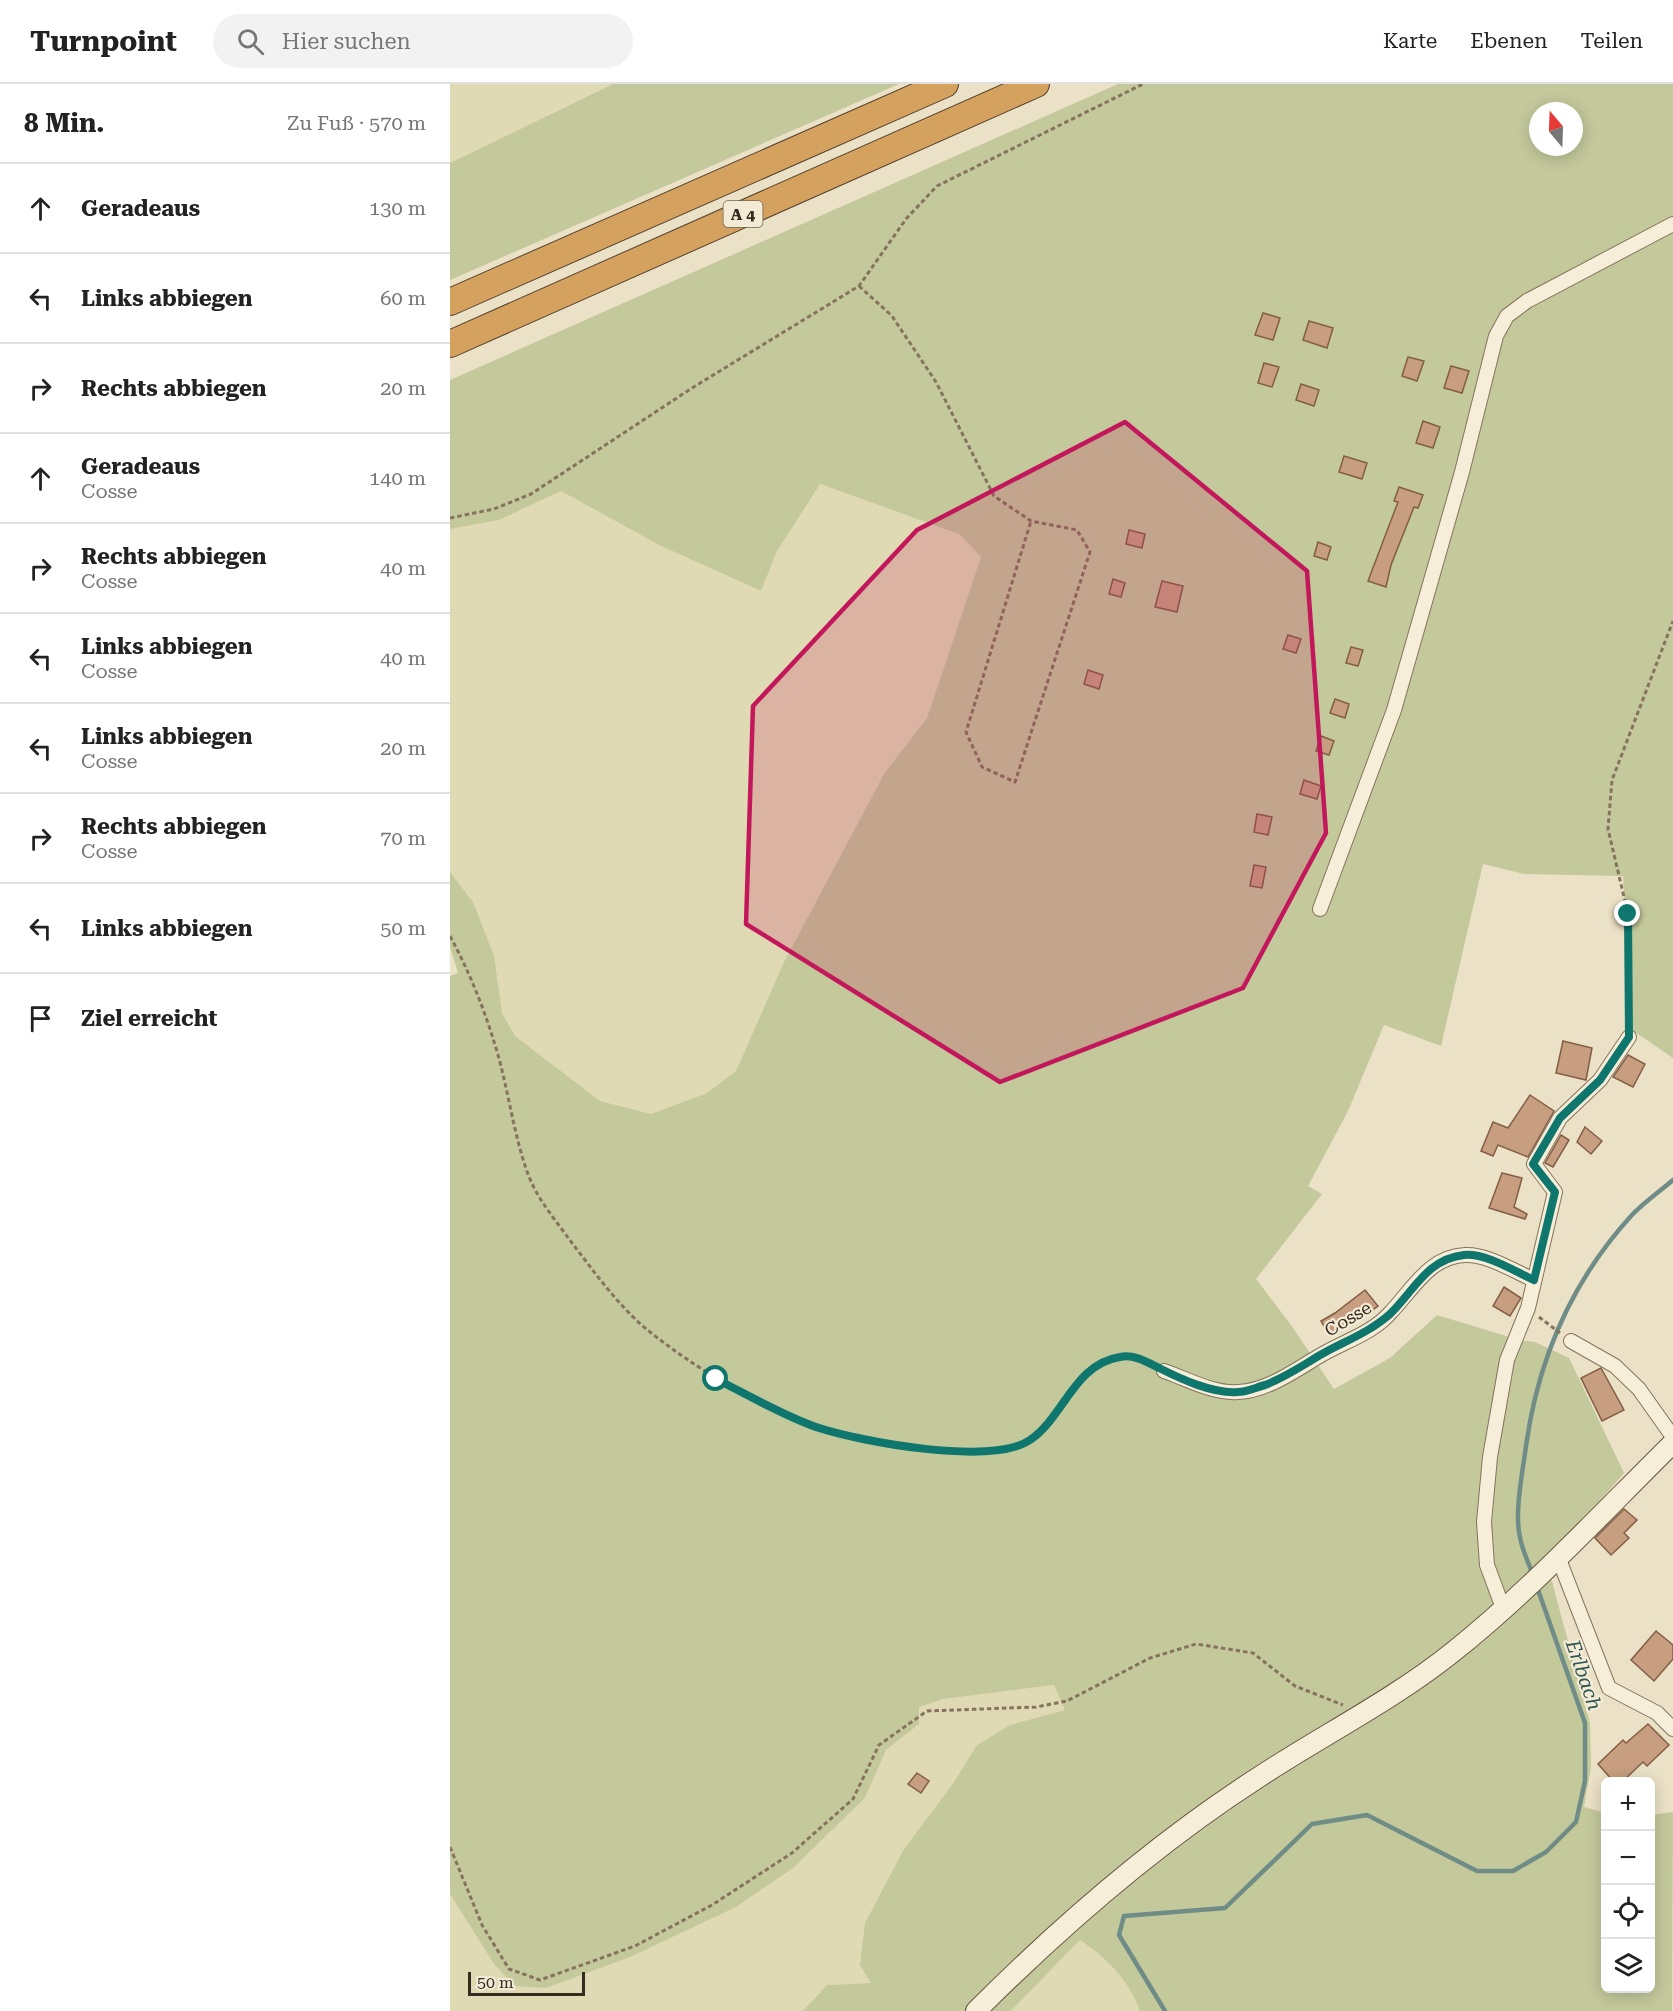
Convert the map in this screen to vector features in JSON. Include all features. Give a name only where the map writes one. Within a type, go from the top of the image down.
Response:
[{"type":"highway","name":"A 4","points":[[450,302],[945,84]]},
{"type":"highway","name":"A 4","points":[[450,344],[1036,84]]},
{"type":"main road","points":[[976,2011],[1069,1922],[1122,1877],[1257,1778],[1453,1652],[1554,1561],[1673,1443]]},
{"type":"street","points":[[1320,909],[1394,710],[1446,530],[1496,336],[1507,316],[1527,302],[1673,224]]},
{"type":"street","points":[[1503,1608],[1487,1565],[1484,1522],[1490,1456],[1507,1360],[1528,1308],[1555,1192],[1533,1164],[1560,1118],[1600,1080],[1629,1037]]},
{"type":"street","name":"Cosse","points":[[1164,1371],[1212,1389],[1239,1392],[1266,1384],[1352,1340],[1390,1314],[1425,1272],[1443,1261],[1466,1255],[1489,1260],[1534,1280]]},
{"type":"street","points":[[1571,1341],[1615,1366],[1639,1389],[1673,1437]]},
{"type":"street","points":[[1554,1561],[1609,1688],[1658,1713],[1673,1729]]},
{"type":"path","points":[[450,518],[494,509],[531,494],[692,388],[859,286],[906,219],[937,186],[1143,84]]},
{"type":"path","points":[[859,286],[892,316],[936,382],[994,496],[1031,521],[1077,530],[1090,552],[1015,782],[982,767],[966,732],[1031,521]]},
{"type":"path","points":[[1629,1037],[1628,914],[1608,829],[1612,780],[1673,621]]},
{"type":"path","points":[[450,936],[482,1006],[497,1053],[528,1175],[547,1208],[594,1272],[648,1330],[716,1379],[816,1427],[901,1446],[969,1451],[1015,1448],[1032,1439],[1084,1375],[1101,1363],[1120,1356],[1136,1357],[1164,1371]]},
{"type":"path","points":[[1540,1318],[1571,1341]]},
{"type":"path","points":[[450,1847],[482,1925],[509,1970],[540,1980],[634,1946],[712,1905],[792,1853],[853,1799],[879,1745],[927,1712],[1036,1707],[1067,1701],[1150,1658],[1196,1644],[1253,1653],[1295,1686],[1361,1713]]},
{"type":"highlighted area","points":[[1125,422],[1307,571],[1326,833],[1243,988],[1000,1082],[746,924],[753,706],[917,530]]},
{"type":"shaded area","points":[[450,84],[613,84],[450,163]]},
{"type":"shaded area","points":[[819,484],[959,534],[981,557],[927,718],[884,774],[784,962],[736,1071],[707,1093],[651,1114],[599,1101],[515,1036],[502,1013],[473,902],[450,872],[450,529],[499,520],[561,491],[659,545],[761,591],[777,551]]},
{"type":"shaded area","points":[[1054,1685],[1065,1710],[1010,1725],[977,1745],[952,1785],[871,1983],[827,1985],[803,2011],[450,2011],[450,1894],[494,1964],[515,1985],[546,1988],[736,1907],[793,1868],[865,1798],[886,1750],[919,1724],[918,1707],[944,1699]]},
{"type":"shaded area","points":[[1080,1940],[1109,1960],[1133,1991],[1140,2011],[1011,2011]]},
{"type":"green space","points":[[613,84],[899,84],[450,280],[450,163]]},
{"type":"green space","points":[[1118,84],[1673,84],[1673,1058],[1635,1032],[1627,1018],[1627,929],[1623,876],[1524,874],[1483,864],[1441,1046],[1384,1025],[1348,1111],[1308,1186],[1322,1194],[1256,1279],[1291,1325],[1334,1389],[1390,1358],[1437,1315],[1519,1340],[1535,1342],[1569,1358],[1624,1473],[1547,1563],[1590,1723],[1591,1767],[1584,1807],[1601,1812],[1601,1993],[1655,1993],[1655,1814],[1673,1812],[1672,2011],[1140,2011],[1123,1979],[1100,1955],[1080,1940],[1011,2011],[803,2011],[827,1985],[871,1983],[860,1965],[865,1923],[904,1849],[952,1785],[977,1745],[1010,1725],[1065,1710],[1054,1685],[944,1699],[919,1707],[919,1724],[886,1750],[865,1798],[793,1868],[736,1907],[630,1957],[546,1988],[515,1986],[494,1964],[450,1894],[450,976],[458,973],[450,947],[450,872],[473,902],[494,956],[502,1013],[515,1036],[600,1101],[651,1114],[707,1093],[736,1071],[784,962],[884,774],[927,718],[981,557],[959,534],[820,484],[777,551],[761,591],[659,545],[561,491],[499,520],[450,529],[450,380]]},
{"type":"building","points":[[1263,313],[1280,318],[1273,340],[1255,335]]},
{"type":"building","points":[[1309,321],[1333,328],[1327,348],[1303,340]]},
{"type":"building","points":[[1408,357],[1424,361],[1417,381],[1402,376]]},
{"type":"building","points":[[1264,363],[1279,367],[1272,387],[1258,383]]},
{"type":"building","points":[[1451,366],[1469,371],[1462,393],[1444,388]]},
{"type":"building","points":[[1301,384],[1319,390],[1314,406],[1296,400]]},
{"type":"building","points":[[1423,421],[1440,427],[1433,448],[1416,443]]},
{"type":"building","points":[[1344,456],[1367,463],[1362,479],[1339,472]]},
{"type":"building","points":[[1399,487],[1423,495],[1418,508],[1414,507],[1391,565],[1386,587],[1368,581],[1398,502],[1394,501]]},
{"type":"building","points":[[1129,530],[1145,534],[1142,548],[1126,544]]},
{"type":"building","points":[[1318,542],[1331,547],[1327,560],[1314,556]]},
{"type":"building","points":[[1113,579],[1125,583],[1121,597],[1109,594]]},
{"type":"building","points":[[1162,581],[1183,586],[1177,612],[1155,607]]},
{"type":"building","points":[[1288,635],[1301,639],[1296,653],[1283,649]]},
{"type":"building","points":[[1351,647],[1363,650],[1358,666],[1346,663]]},
{"type":"building","points":[[1088,670],[1103,675],[1099,689],[1084,684]]},
{"type":"building","points":[[1335,699],[1349,704],[1345,718],[1330,713]]},
{"type":"building","points":[[1321,736],[1334,741],[1329,755],[1316,751]]},
{"type":"building","points":[[1304,780],[1321,786],[1317,799],[1300,794]]},
{"type":"building","points":[[1257,814],[1272,817],[1268,835],[1254,832]]},
{"type":"building","points":[[1254,865],[1266,867],[1262,888],[1250,886]]},
{"type":"building","points":[[1563,1041],[1592,1048],[1586,1080],[1556,1073]]},
{"type":"building","points":[[1628,1055],[1645,1064],[1633,1087],[1613,1077]]},
{"type":"building","points":[[1530,1095],[1554,1111],[1528,1157],[1498,1145],[1493,1156],[1481,1151],[1493,1122],[1508,1128]]},
{"type":"building","points":[[1585,1127],[1602,1141],[1591,1154],[1577,1142]]},
{"type":"building","points":[[1561,1135],[1569,1140],[1553,1167],[1545,1163]]},
{"type":"building","points":[[1502,1173],[1522,1178],[1514,1207],[1527,1214],[1525,1219],[1489,1208]]},
{"type":"building","points":[[1504,1287],[1521,1298],[1510,1316],[1493,1306]]},
{"type":"building","points":[[1365,1290],[1378,1306],[1363,1317],[1361,1315],[1329,1335],[1321,1321]]},
{"type":"building","points":[[1601,1368],[1624,1410],[1602,1421],[1581,1378]]},
{"type":"building","points":[[1624,1509],[1637,1520],[1624,1533],[1629,1538],[1611,1555],[1595,1538]]},
{"type":"building","points":[[1656,1631],[1673,1645],[1673,1659],[1654,1681],[1631,1660]]},
{"type":"building","points":[[1648,1724],[1669,1745],[1647,1766],[1643,1762],[1627,1777],[1610,1777],[1598,1764],[1623,1740],[1626,1743]]},
{"type":"building","points":[[917,1773],[929,1781],[921,1793],[908,1784]]},
{"type":"waterway","name":"Erlbach","points":[[1533,1576],[1521,1542],[1518,1527],[1518,1504],[1532,1414],[1549,1352],[1575,1294],[1591,1267],[1636,1211],[1673,1180]]},
{"type":"waterway","name":"Erlbach","points":[[1165,2011],[1119,1935],[1124,1916],[1225,1908],[1312,1824],[1367,1815],[1477,1871],[1513,1871],[1546,1852],[1576,1822],[1585,1781],[1585,1723],[1537,1587]]},
{"type":"route","points":[[716,1379],[816,1427],[901,1446],[969,1451],[1015,1448],[1032,1439],[1049,1421],[1084,1375],[1101,1363],[1120,1356],[1136,1357],[1164,1371],[1212,1389],[1239,1392],[1266,1384],[1296,1371],[1352,1340],[1390,1314],[1425,1272],[1443,1261],[1466,1255],[1489,1260],[1534,1280],[1555,1192],[1533,1164],[1560,1118],[1600,1080],[1629,1037],[1628,914]]}]
